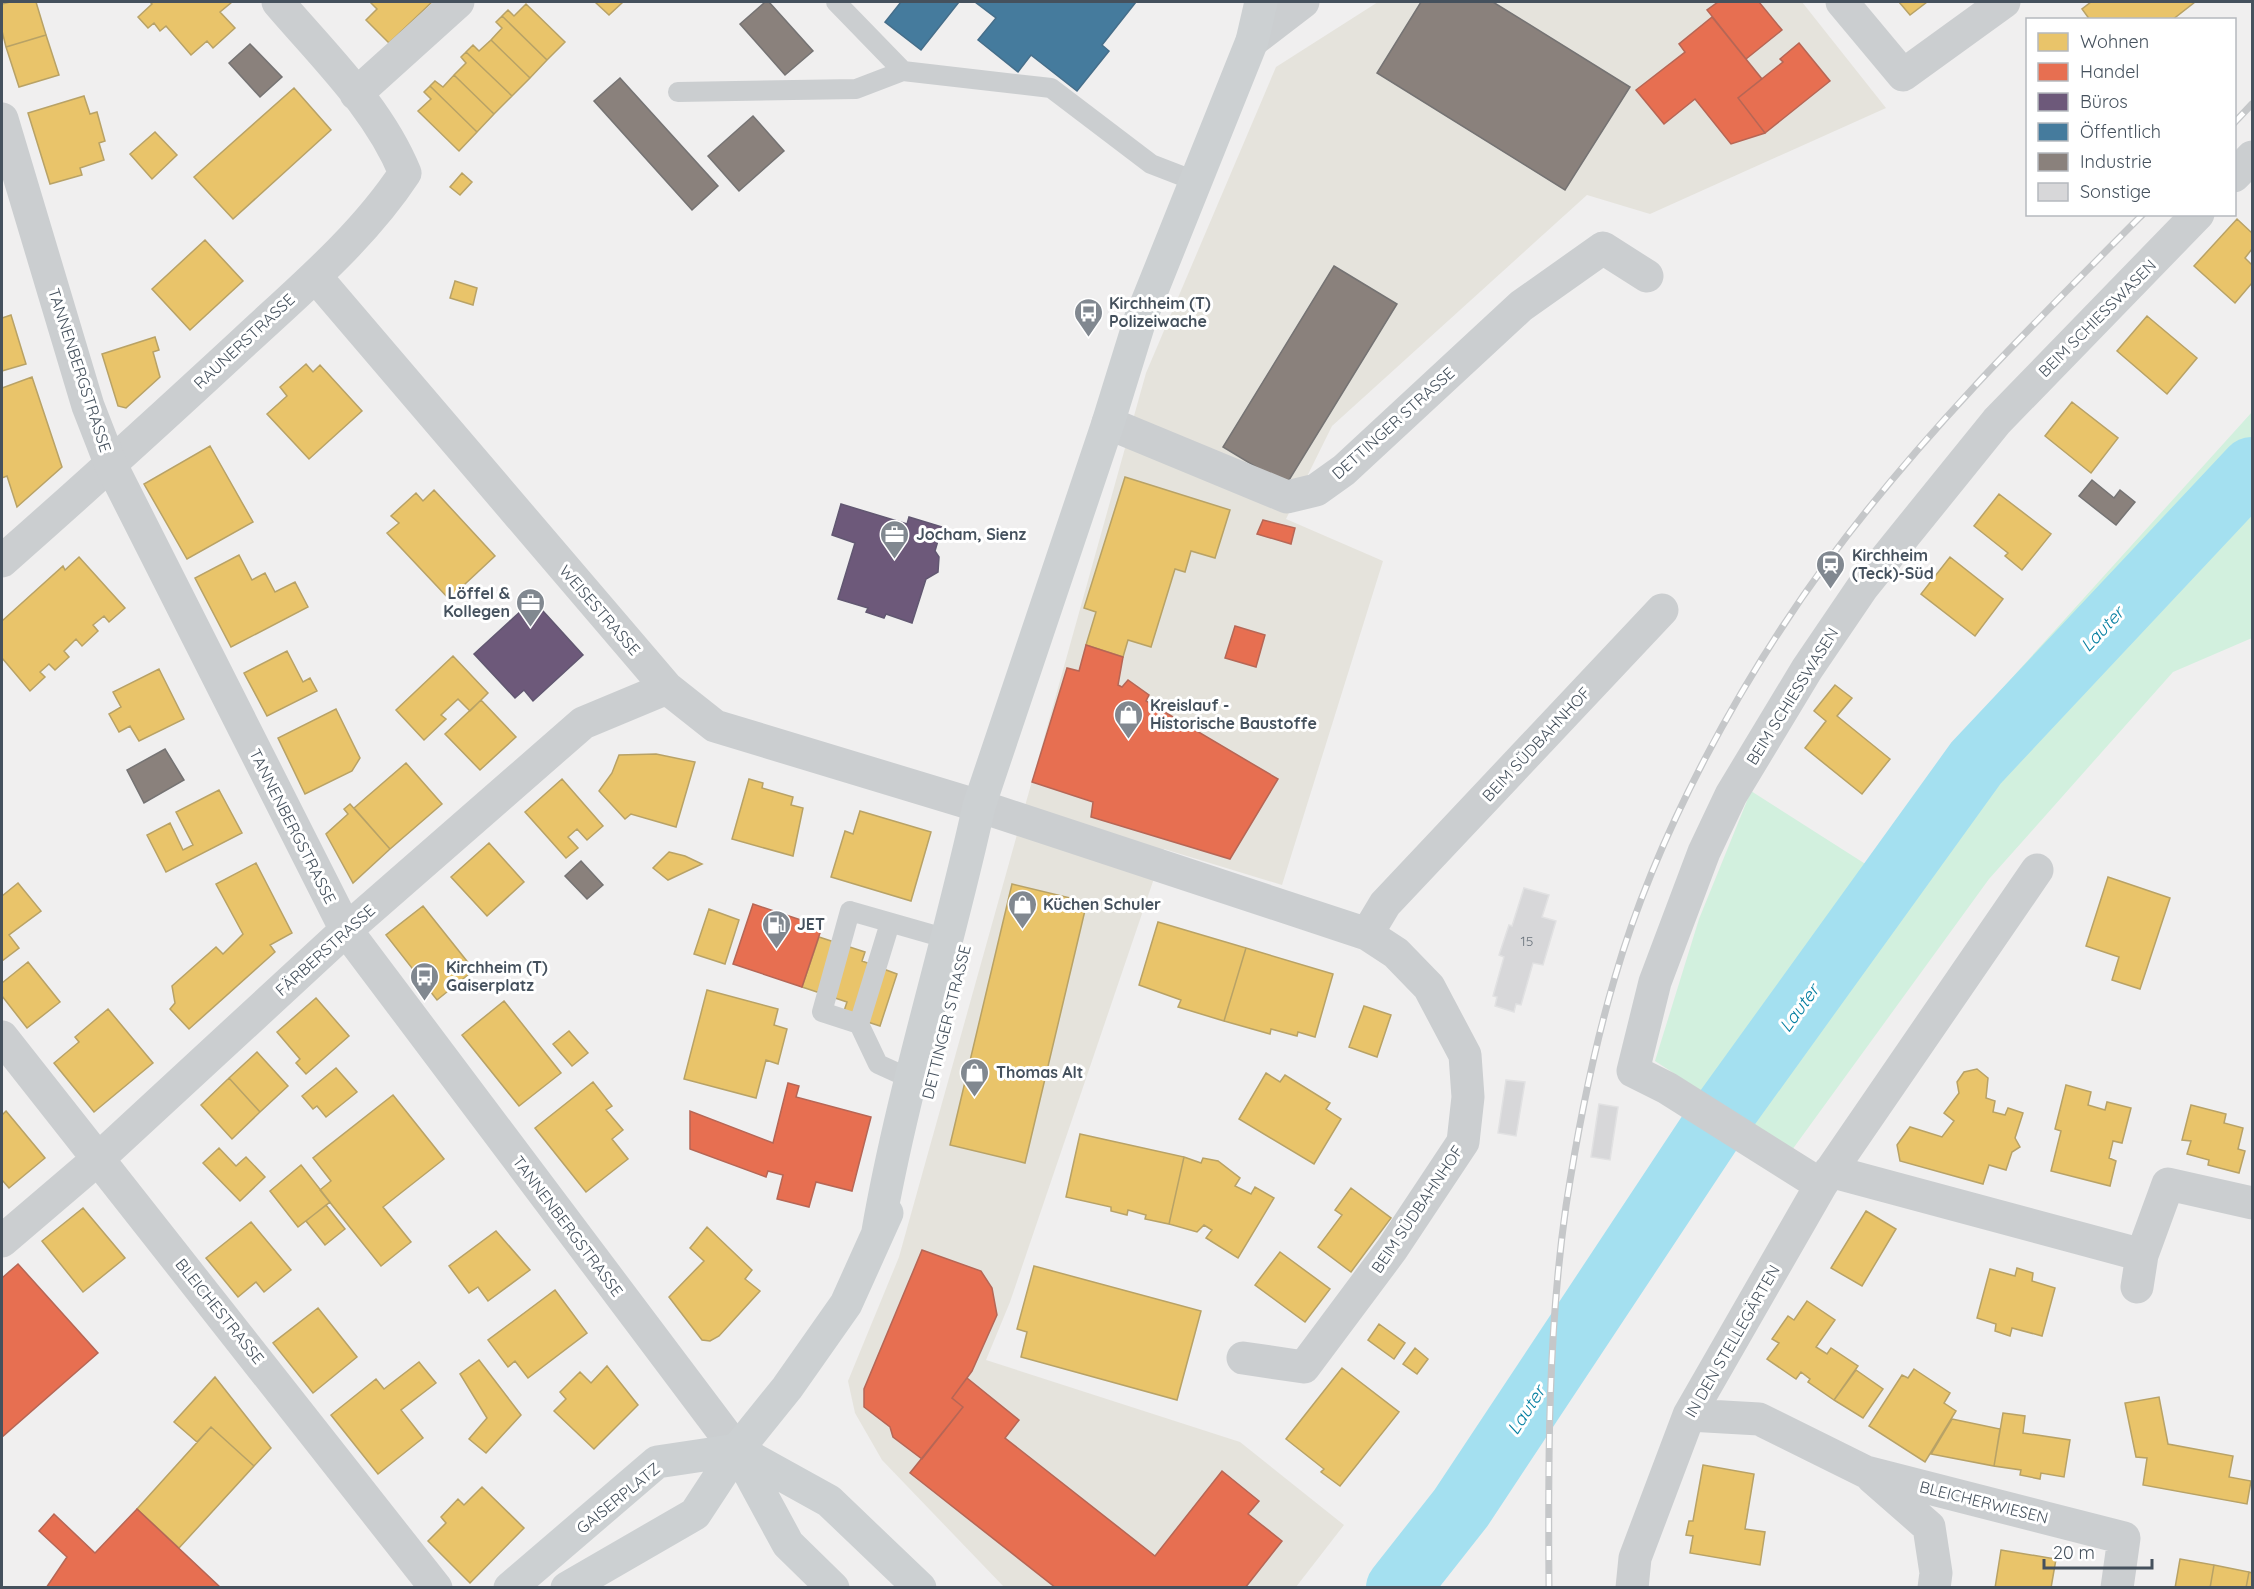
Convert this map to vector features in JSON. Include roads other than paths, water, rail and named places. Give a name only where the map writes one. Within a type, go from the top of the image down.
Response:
[{"type":"main road","name":"DETTINGER STRASSE","points":[[878,1232],[892,1153],[948,939],[978,806],[1108,423],[1140,320],[1252,41],[1261,2]]},
{"type":"main road","name":"DETTINGER STRASSE","points":[[737,1450],[787,1388],[846,1304],[912,1157],[983,877],[978,806]]},
{"type":"main road","name":"GAISERPLATZ","points":[[510,1587],[657,1462],[737,1450]]},
{"type":"main road","points":[[567,1587],[695,1514],[737,1450]]},
{"type":"main road","points":[[737,1450],[788,1544],[833,1587]]},
{"type":"main road","points":[[737,1450],[830,1501],[920,1587]]},
{"type":"street","points":[[278,2],[356,94],[458,2]]},
{"type":"street","points":[[1252,41],[1303,2]]},
{"type":"street","points":[[1842,2],[1903,75],[2004,2]]},
{"type":"street","name":"RAUNERSTRASSE","points":[[2,561],[111,465],[315,276],[387,199],[405,172],[393,143],[356,94]]},
{"type":"street","name":"TANNENBERGSTRASSE","points":[[2,119],[88,406],[111,465],[346,930],[737,1450]]},
{"type":"street","points":[[2236,175],[2253,157]]},
{"type":"street","name":"BEIM SCHIESSWASEN","points":[[1826,1178],[1772,1155],[1667,1088],[1633,1071],[1654,982],[1704,852],[1731,795],[1765,735],[1863,588],[1997,422],[2196,216]]},
{"type":"street","name":"DETTINGER STRASSE","points":[[1108,423],[1287,497],[1316,490],[1344,470],[1521,306],[1604,248],[1647,276]]},
{"type":"street","name":"WEISESTRASSE","points":[[315,276],[667,688],[715,726],[978,806]]},
{"type":"street","name":"BEIM SÜDBAHNHOF","points":[[1367,934],[1385,904],[1662,610]]},
{"type":"street","name":"FÄRBERSTRASSE","points":[[2,1241],[98,1159],[346,930],[583,723],[667,688]]},
{"type":"street","name":"BEIM SÜDBAHNHOF","points":[[978,806],[1367,934],[1396,952],[1429,987],[1466,1055],[1468,1097],[1463,1142],[1398,1240],[1304,1367],[1243,1358]]},
{"type":"street","name":"IN DEN STELLEGÄRTEN","points":[[1632,1587],[1635,1558],[1689,1414],[1826,1178],[2037,870]]},
{"type":"street","name":"BLEICHESTRASSE","points":[[2,1036],[436,1587]]},
{"type":"street","points":[[1826,1178],[2142,1255]]},
{"type":"street","points":[[2137,1287],[2142,1255],[2168,1184],[2253,1203]]},
{"type":"street","name":"BLEICHERWIESEN","points":[[1689,1414],[1759,1419],[1866,1472],[2124,1538],[2117,1587]]},
{"type":"street","name":"BLEICHERWIESEN","points":[[1866,1472],[1929,1527],[1936,1573],[1934,1587]]},
{"type":"lane","points":[[836,2],[903,71]]},
{"type":"lane","points":[[678,92],[856,89],[903,71],[1051,88],[1151,164],[1195,181]]},
{"type":"lane","points":[[859,1024],[822,1012],[849,911],[948,939]]},
{"type":"lane","points":[[890,923],[859,1024],[878,1064],[911,1079]]},
{"type":"waterway","name":"Lauter","points":[[1398,1588],[1461,1508],[1710,1132],[1976,763],[2252,469]]},
{"type":"railway","points":[[2236,121],[2252,104]]},
{"type":"railway","points":[[1549,1588],[1552,1348],[1566,1206],[1581,1119],[1600,1033],[1615,977],[1654,868],[1704,760],[1733,707],[1763,656],[1828,561],[1864,514],[1939,425],[2019,339],[2141,216]]},
{"type":"place","name":"Kirchheim (T) Polizeiwache","points":[[1088,338]]},
{"type":"place","name":"Jocham, Sienz","points":[[895,560]]},
{"type":"place","name":"Kirchheim (Teck)-Süd","points":[[1831,590]]},
{"type":"place","name":"Löffel & Kollegen","points":[[531,628]]},
{"type":"place","name":"Kreislauf - Historische Baustoffe","points":[[1129,740]]},
{"type":"place","name":"Küchen Schuler","points":[[1022,930]]},
{"type":"place","name":"JET","points":[[776,950]]},
{"type":"place","name":"Kirchheim (T) Gaiserplatz","points":[[425,1002]]},
{"type":"place","name":"Thomas Alt","points":[[975,1098]]}]
